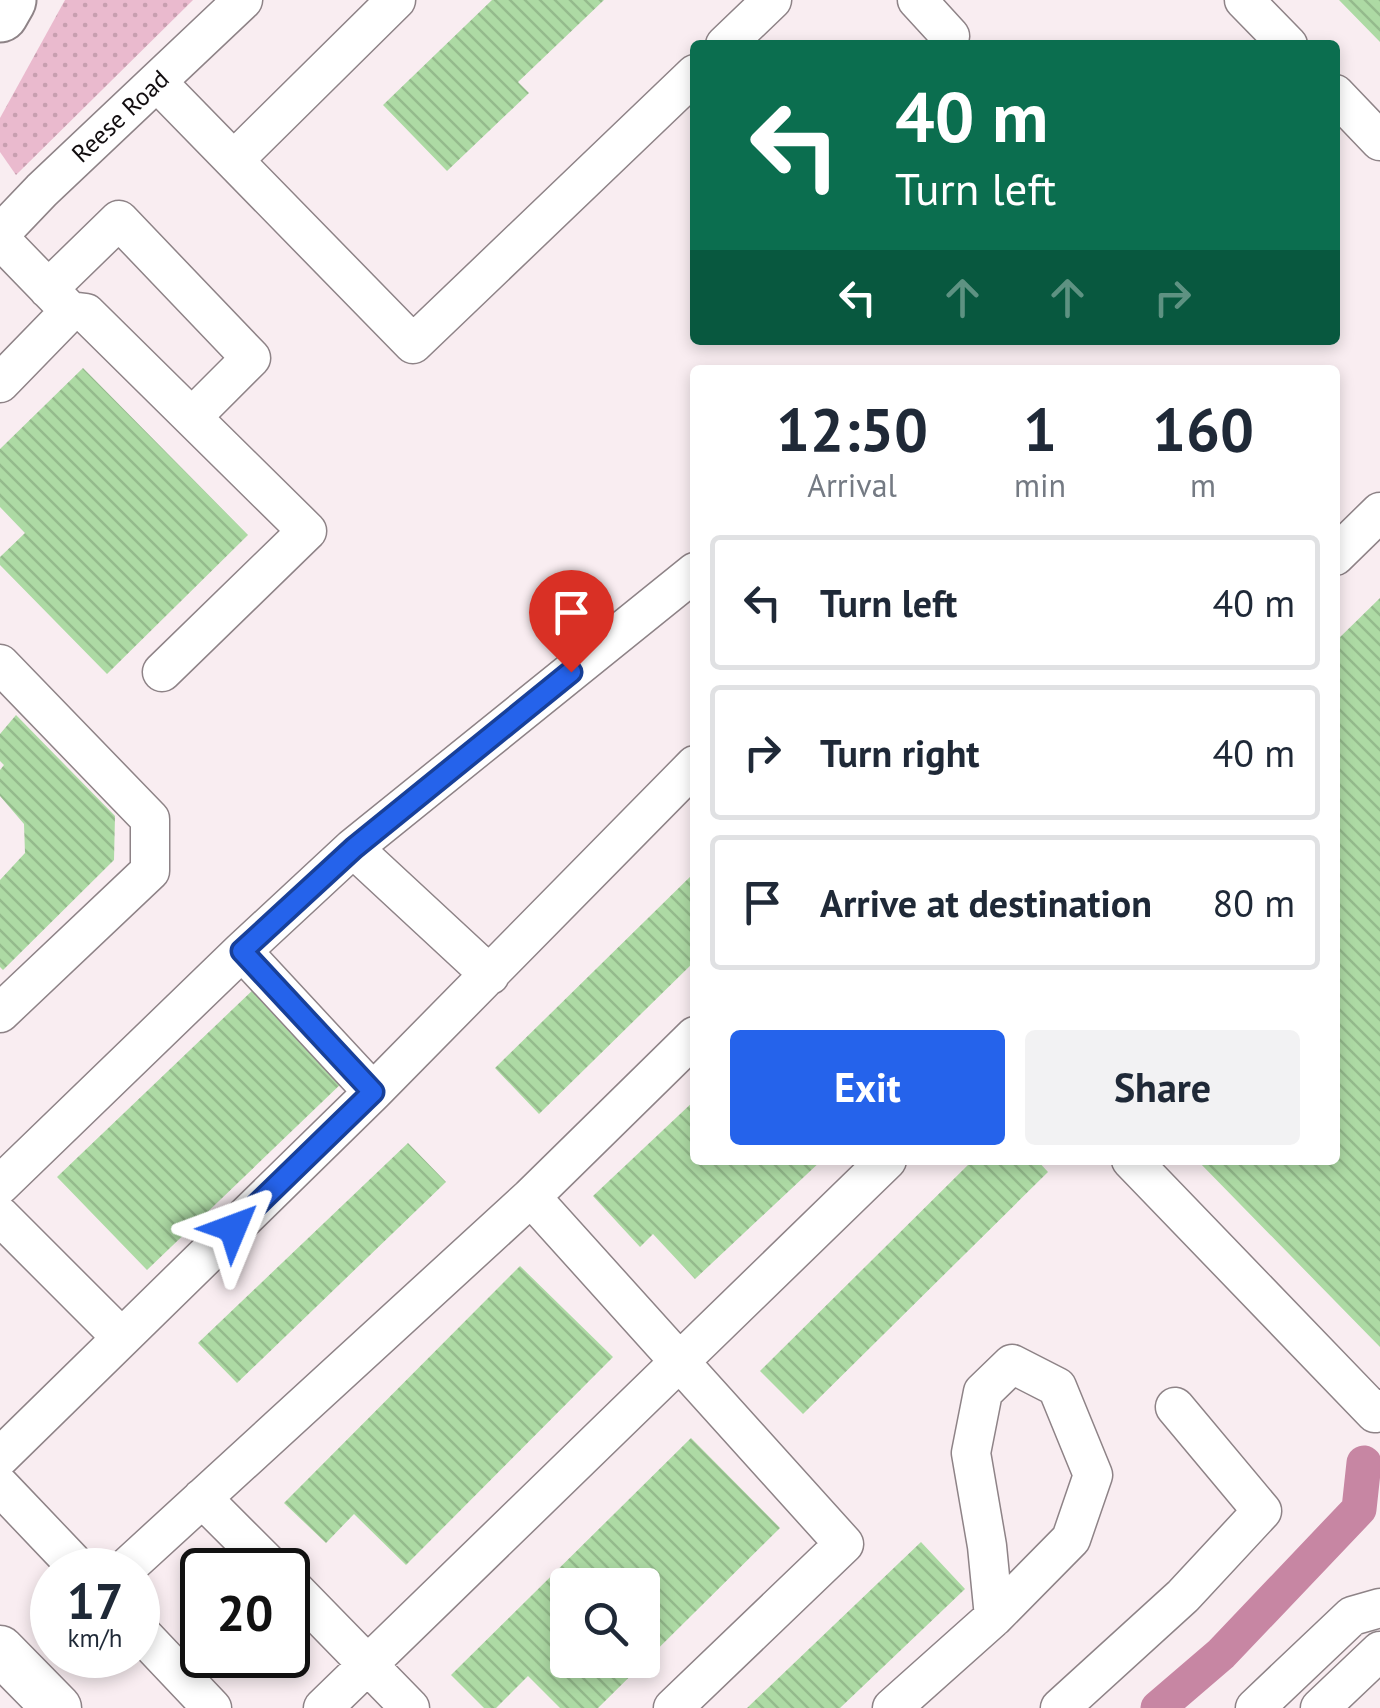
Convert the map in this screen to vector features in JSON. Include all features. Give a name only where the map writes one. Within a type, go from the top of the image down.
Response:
[{"type":"highway","points":[[0,14],[8,0]]},
{"type":"main road","points":[[0,1650],[57,1708]]},
{"type":"street","name":"Reese Road","points":[[0,237],[42,190],[243,0]]},
{"type":"street","points":[[235,160],[396,0]]},
{"type":"street","points":[[731,40],[772,0]]},
{"type":"street","points":[[916,0],[950,36]]},
{"type":"street","points":[[1244,0],[1283,40]]},
{"type":"street","points":[[158,82],[412,344],[690,79]]},
{"type":"street","points":[[1340,99],[1380,141]]},
{"type":"street","points":[[0,383],[118,220],[250,358],[192,416]]},
{"type":"street","points":[[0,237],[59,300],[86,313],[307,531],[162,672]]},
{"type":"street","points":[[1340,551],[1380,512]]},
{"type":"street","points":[[0,1185],[354,848],[690,576]]},
{"type":"street","points":[[0,664],[150,819],[150,871],[0,1013]]},
{"type":"street","points":[[0,1457],[373,1092],[690,770]]},
{"type":"street","points":[[354,848],[490,975]]},
{"type":"street","points":[[242,951],[373,1092]]},
{"type":"street","points":[[148,1548],[531,1198],[690,1041]]},
{"type":"street","points":[[323,1708],[882,1165]]},
{"type":"street","points":[[1136,1165],[1378,1413]]},
{"type":"street","points":[[531,1198],[844,1544],[673,1708]]},
{"type":"street","points":[[0,1216],[120,1336]]},
{"type":"street","points":[[892,1708],[994,1616],[1070,1539],[1093,1475],[1057,1387],[1012,1364],[983,1392],[971,1453],[994,1616]]},
{"type":"street","points":[[1060,1708],[1183,1596],[1262,1512],[1174,1407]]},
{"type":"street","points":[[0,1486],[59,1548]]},
{"type":"street","points":[[202,1498],[252,1548]]},
{"type":"street","points":[[310,1605],[410,1708]]},
{"type":"street","points":[[1254,1708],[1352,1616],[1380,1608]]},
{"type":"street","points":[[1288,1676],[1331,1704],[1380,1651]]},
{"type":"street","points":[[160,1653],[212,1708]]},
{"type":"shaded area","points":[[65,0],[193,0],[16,175],[0,152],[0,118]]},
{"type":"building","points":[[492,0],[604,0],[518,82],[529,93],[447,171],[383,105]]},
{"type":"building","points":[[1339,0],[1380,0],[1380,42]]},
{"type":"building","points":[[83,368],[248,535],[107,674],[0,565],[0,557],[25,533],[0,507],[0,449]]},
{"type":"building","points":[[1380,598],[1380,1347],[1202,1165],[1340,1165],[1340,637]]},
{"type":"building","points":[[16,715],[115,816],[114,860],[3,970],[0,880],[25,853],[24,824],[0,796],[0,770],[4,765],[0,761],[0,734]]},
{"type":"building","points":[[690,877],[690,966],[539,1114],[495,1068]]},
{"type":"building","points":[[256,987],[345,1080],[147,1270],[57,1177]]},
{"type":"building","points":[[690,1105],[690,1165],[817,1165],[695,1279],[653,1234],[640,1247],[593,1196]]},
{"type":"building","points":[[408,1143],[446,1182],[237,1383],[198,1343]]},
{"type":"building","points":[[968,1165],[1042,1165],[1048,1172],[803,1414],[760,1371]]},
{"type":"building","points":[[520,1266],[613,1357],[406,1565],[354,1514],[326,1543],[284,1503]]},
{"type":"building","points":[[691,1438],[780,1528],[660,1647],[660,1568],[559,1568]]},
{"type":"building","points":[[921,1542],[965,1589],[840,1708],[747,1708]]},
{"type":"building","points":[[550,1577],[550,1678],[628,1678],[598,1708],[560,1708],[528,1676],[496,1708],[484,1708],[451,1675]]},
{"type":"waterway","points":[[1158,1708],[1221,1654],[1359,1509],[1364,1463]]},
{"type":"route","points":[[233,1228],[373,1092],[242,951],[354,848],[571,672]]}]
